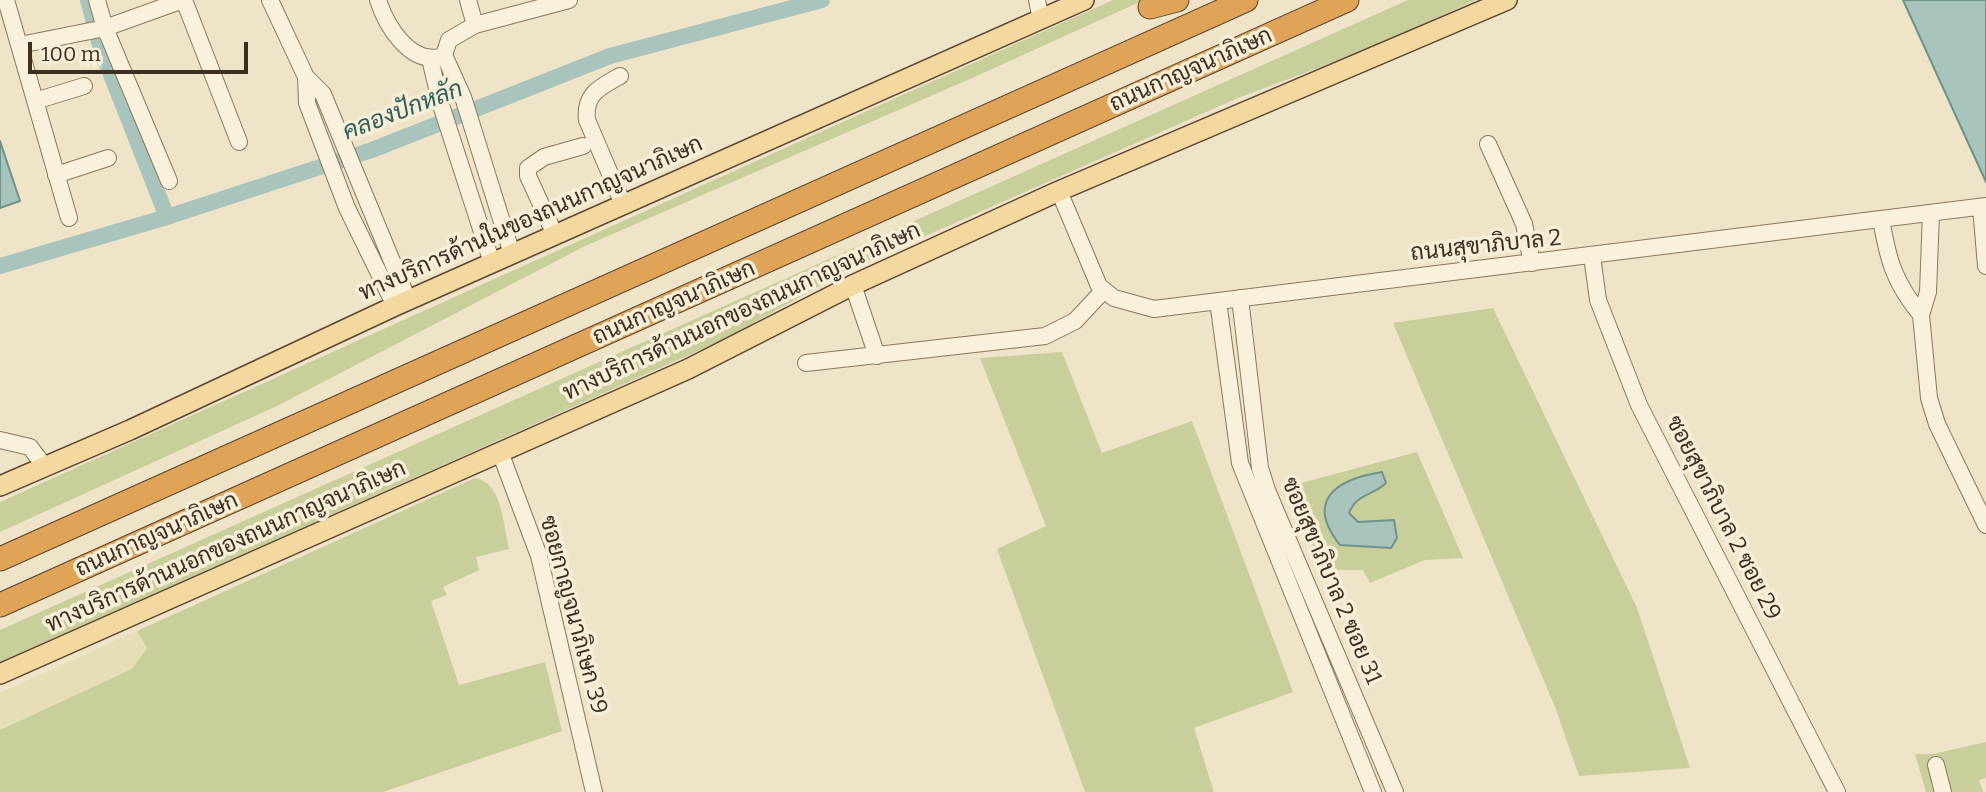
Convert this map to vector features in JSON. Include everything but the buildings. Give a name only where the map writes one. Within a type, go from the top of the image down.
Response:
[{"type":"highway","points":[[1150,7],[1177,0]]},
{"type":"highway","name":"ถนนกาญจนาภิเษก","points":[[0,559],[1246,0]]},
{"type":"highway","name":"ถนนกาญจนาภิเษก","points":[[0,605],[1347,0]]},
{"type":"main road","name":"ทางบริการด้านในของถนนกาญจนาภิเษก","points":[[0,486],[130,430],[402,303],[555,236],[1039,10],[1084,0]]},
{"type":"main road","name":"ทางบริการด้านนอกของถนนกาญจนาภิเษก","points":[[0,674],[688,369],[853,285],[1059,191],[1507,0]]},
{"type":"street","points":[[6,0],[69,218]]},
{"type":"street","points":[[97,0],[102,28],[169,181]]},
{"type":"street","points":[[20,45],[102,28],[184,0],[239,142]]},
{"type":"street","points":[[270,0],[306,77],[323,94],[353,164],[402,303]]},
{"type":"street","points":[[378,0],[384,20],[392,32],[437,57],[463,97],[512,254]]},
{"type":"street","points":[[468,0],[475,25]]},
{"type":"street","points":[[492,263],[441,105],[437,57],[449,40],[475,25],[561,2]]},
{"type":"street","points":[[620,76],[589,96],[585,107],[587,120],[623,204]]},
{"type":"street","points":[[306,77],[307,103],[347,208],[402,303]]},
{"type":"street","points":[[35,101],[84,86]]},
{"type":"street","points":[[1488,144],[1524,224],[1532,263]]},
{"type":"street","points":[[555,236],[528,176],[528,168],[544,157],[583,146]]},
{"type":"street","points":[[56,175],[108,158]]},
{"type":"street","points":[[806,363],[1045,336],[1075,321],[1104,290],[1089,268],[1059,191]]},
{"type":"street","points":[[1984,206],[1986,266]]},
{"type":"street","name":"ถนนสุขาภิบาล 2","points":[[1104,290],[1114,298],[1154,309],[1984,206]]},
{"type":"street","points":[[1931,213],[1928,292],[1921,315],[1929,398],[1937,424],[1986,525]]},
{"type":"street","points":[[1881,219],[1889,264],[1902,291],[1921,315]]},
{"type":"street","name":"ซอยสุขาภิบาล 2 ซอย 29","points":[[1591,256],[1598,300],[1639,405],[1837,792]]},
{"type":"street","points":[[853,285],[877,356]]},
{"type":"street","name":"ซอยสุขาภิบาล 2 ซอย 31","points":[[1240,298],[1260,468],[1267,491],[1395,792]]},
{"type":"street","name":"ซอยสุขาภิบาล 2 ซอย 31","points":[[1219,301],[1240,463],[1255,506],[1373,792]]},
{"type":"street","points":[[1234,418],[1254,415]]},
{"type":"street","points":[[0,440],[30,447],[45,467]]},
{"type":"street","name":"ซอยกาญจนาภิเษก 39","points":[[500,452],[539,556],[594,792]]},
{"type":"street","points":[[1936,765],[1943,792]]},
{"type":"shaded area","points":[[137,631],[147,648],[133,669],[0,730],[0,693]]},
{"type":"green space","points":[[1113,0],[1144,0],[970,79],[585,246],[277,406],[0,532],[0,502]]},
{"type":"green space","points":[[1408,0],[1476,0],[1361,52],[1238,98],[846,271],[727,338],[0,663],[0,630]]},
{"type":"green space","points":[[1493,308],[1637,608],[1690,768],[1579,776],[1555,707],[1393,323]]},
{"type":"green space","points":[[1062,352],[1102,453],[1192,421],[1293,692],[1194,728],[1214,792],[1085,792],[997,549],[1046,526],[980,358]]},
{"type":"green space","points":[[1417,452],[1463,558],[1425,560],[1370,583],[1363,570],[1322,570],[1290,486]]},
{"type":"green space","points":[[475,478],[491,488],[496,496],[509,549],[476,557],[479,570],[443,587],[447,595],[431,601],[459,685],[545,662],[562,731],[383,792],[0,792],[0,730],[132,669],[147,648],[137,631]]},
{"type":"green space","points":[[1986,742],[1986,778],[1979,780],[1983,792],[1926,792],[1915,754],[1933,754]]},
{"type":"water","points":[[1903,0],[1986,0],[1986,182]]},
{"type":"water","points":[[0,141],[20,201],[0,208]]},
{"type":"water","points":[[1382,472],[1386,483],[1356,502],[1349,513],[1358,522],[1394,520],[1397,538],[1391,548],[1340,545],[1325,516],[1326,504],[1331,494],[1351,480]]},
{"type":"waterway","points":[[88,0],[101,49],[167,217]]},
{"type":"waterway","name":"คลองปักหลัก","points":[[0,266],[167,217],[372,150],[610,56],[822,0]]}]
